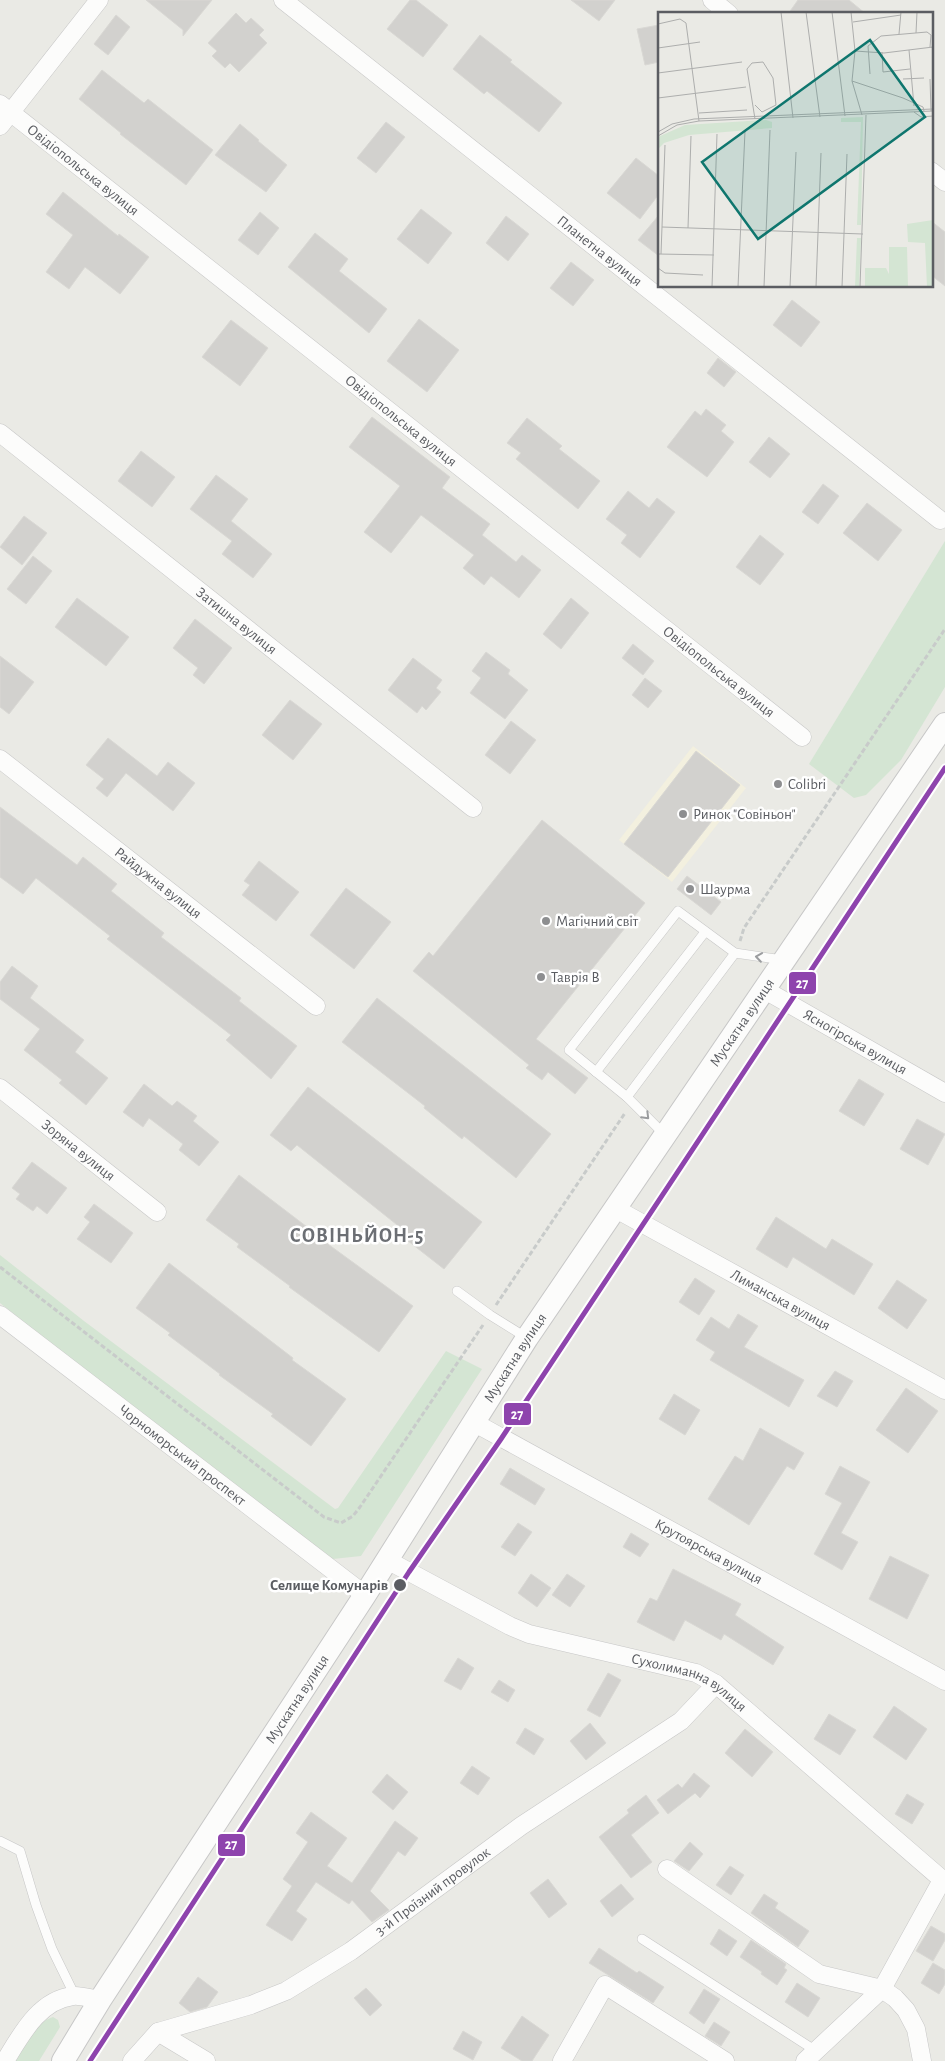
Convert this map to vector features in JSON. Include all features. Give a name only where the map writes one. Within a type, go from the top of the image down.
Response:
[{"type":"street","points":[[3,114],[99,0]]},
{"type":"street","name":"Планетна вулиця","points":[[283,0],[940,520]]},
{"type":"street","points":[[712,0],[727,12]]},
{"type":"street","name":"Овідіопольська вулиця","points":[[3,114],[802,737]]},
{"type":"street","points":[[932,172],[945,182]]},
{"type":"street","name":"Затишна вулиця","points":[[0,434],[473,808]]},
{"type":"street","name":"Мускатна вулиця","points":[[63,2061],[100,2000],[365,1595],[527,1338],[945,724]]},
{"type":"street","name":"Райдужна вулиця","points":[[0,759],[316,1006]]},
{"type":"street","name":"Ясногірська вулиця","points":[[765,990],[945,1092]]},
{"type":"street","name":"Зоряна вулиця","points":[[0,1088],[157,1212]]},
{"type":"street","name":"Лиманська вулиця","points":[[616,1209],[945,1390]]},
{"type":"street","name":"Чорноморський проспект","points":[[0,1315],[365,1595]]},
{"type":"street","name":"Крутоярська вулиця","points":[[473,1422],[945,1681]]},
{"type":"street","name":"Сухолиманна вулиця","points":[[387,1560],[510,1626],[529,1634],[696,1673],[716,1684],[943,1881]]},
{"type":"street","name":"3-й Проїзний провулок","points":[[158,2032],[251,2005],[286,1991],[351,1950],[521,1826],[682,1721],[716,1684]]},
{"type":"street","points":[[667,1869],[818,1974],[882,1989],[895,1998],[906,2010],[916,2029],[922,2061]]},
{"type":"street","points":[[810,2056],[882,1989],[943,1881]]},
{"type":"street","points":[[562,2061],[605,1985],[725,2061]]},
{"type":"street","points":[[5,2061],[28,2023],[42,2010],[62,1998],[75,1996],[100,2000]]},
{"type":"street","points":[[132,2061],[158,2032],[206,2061]]},
{"type":"lane","points":[[666,1136],[630,1100],[569,1050],[678,911],[735,953],[784,960]]},
{"type":"lane","points":[[596,1072],[705,932]]},
{"type":"lane","points":[[630,1100],[735,953]]},
{"type":"lane","points":[[457,1291],[490,1315],[527,1338]]},
{"type":"lane","points":[[0,1841],[20,1851],[36,1905],[52,1949],[75,1996]]},
{"type":"lane","points":[[642,1939],[810,2056]]},
{"type":"path","points":[[735,953],[744,928],[945,629]]},
{"type":"path","points":[[0,1267],[324,1517],[341,1523],[346,1521],[360,1507],[490,1315],[630,1100]]},
{"type":"shaded area","name":"Ринок \"Совіньон\"","points":[[693,746],[746,788],[672,882],[619,840]]},
{"type":"green space","points":[[945,541],[945,687],[901,760],[866,795],[854,798],[809,764]]},
{"type":"green space","points":[[0,1255],[84,1321],[335,1509],[338,1508],[446,1351],[482,1369],[361,1556],[333,1559],[307,1542],[203,1464],[0,1303]]},
{"type":"green space","points":[[53,2017],[58,2020],[60,2027],[39,2061],[14,2061],[35,2029]]},
{"type":"building","points":[[146,0],[212,0],[183,36],[183,30]]},
{"type":"building","points":[[410,0],[416,0],[448,25],[423,57],[387,29]]},
{"type":"building","points":[[571,0],[615,0],[599,21]]},
{"type":"building","points":[[798,0],[849,0],[864,12],[789,12]]},
{"type":"building","points":[[236,13],[246,23],[251,18],[264,30],[259,35],[267,43],[239,72],[230,63],[225,68],[212,56],[217,51],[208,43]]},
{"type":"building","points":[[116,15],[130,27],[108,55],[94,44]]},
{"type":"building","points":[[658,25],[658,62],[645,65],[637,29]]},
{"type":"building","points":[[480,35],[512,60],[510,62],[562,103],[539,132],[487,91],[484,94],[453,69]]},
{"type":"building","points":[[102,70],[144,103],[148,99],[213,150],[186,185],[120,134],[79,99]]},
{"type":"building","points":[[386,122],[405,137],[376,173],[357,158]]},
{"type":"building","points":[[240,124],[287,165],[266,192],[215,155]]},
{"type":"building","points":[[636,158],[658,175],[658,195],[640,219],[607,193]]},
{"type":"building","points":[[63,192],[118,236],[119,234],[149,257],[120,294],[85,267],[69,289],[46,272],[73,235],[46,214]]},
{"type":"building","points":[[421,209],[452,233],[428,264],[397,239]]},
{"type":"building","points":[[260,212],[279,228],[258,255],[238,240]]},
{"type":"building","points":[[506,216],[529,234],[508,261],[486,243]]},
{"type":"building","points":[[658,216],[658,255],[638,240]]},
{"type":"building","points":[[932,222],[945,232],[945,286],[932,276]]},
{"type":"building","points":[[315,233],[348,259],[339,271],[387,309],[369,333],[288,267]]},
{"type":"building","points":[[571,262],[594,280],[573,306],[550,288]]},
{"type":"building","points":[[792,300],[820,322],[801,347],[773,325]]},
{"type":"building","points":[[419,319],[459,350],[427,392],[387,361]]},
{"type":"building","points":[[231,320],[268,348],[240,386],[202,357]]},
{"type":"building","points":[[718,358],[736,372],[724,387],[707,373]]},
{"type":"building","points":[[706,409],[726,425],[721,431],[734,442],[707,477],[667,447],[695,411],[701,416]]},
{"type":"building","points":[[372,417],[450,477],[442,488],[490,524],[482,535],[516,562],[522,555],[541,570],[519,598],[491,576],[484,585],[463,568],[474,555],[421,515],[391,553],[364,532],[400,486],[349,447]]},
{"type":"building","points":[[527,418],[562,446],[559,449],[600,481],[578,509],[516,459],[521,453],[507,443]]},
{"type":"building","points":[[769,437],[790,454],[770,478],[749,462]]},
{"type":"building","points":[[141,451],[175,477],[152,507],[118,481]]},
{"type":"building","points":[[216,475],[248,499],[231,521],[272,554],[253,578],[222,554],[232,541],[190,509]]},
{"type":"building","points":[[823,484],[839,496],[818,524],[802,512]]},
{"type":"building","points":[[628,491],[649,508],[657,498],[675,512],[640,558],[621,543],[627,535],[606,519]]},
{"type":"building","points":[[867,503],[902,530],[878,561],[843,533]]},
{"type":"building","points":[[24,516],[47,533],[22,565],[0,547]]},
{"type":"building","points":[[760,535],[784,554],[760,585],[736,567]]},
{"type":"building","points":[[33,556],[52,571],[26,604],[7,589]]},
{"type":"building","points":[[77,598],[129,637],[106,666],[55,627]]},
{"type":"building","points":[[571,598],[589,613],[561,649],[543,634]]},
{"type":"building","points":[[195,619],[232,648],[204,684],[193,675],[198,668],[173,648]]},
{"type":"building","points":[[633,644],[654,661],[643,675],[622,658]]},
{"type":"building","points":[[486,652],[510,670],[508,674],[528,690],[505,719],[470,693],[481,678],[472,671]]},
{"type":"building","points":[[0,656],[34,682],[9,714],[0,707]]},
{"type":"building","points":[[413,658],[442,680],[436,688],[441,692],[426,710],[422,706],[417,713],[388,690]]},
{"type":"building","points":[[645,678],[662,691],[648,708],[632,695]]},
{"type":"building","points":[[290,700],[322,724],[293,760],[262,735]]},
{"type":"building","points":[[511,721],[536,740],[510,774],[485,755]]},
{"type":"building","points":[[108,738],[157,776],[168,762],[195,783],[173,811],[126,773],[107,797],[96,788],[104,779],[86,765]]},
{"type":"building","name":"Ринок \"Совіньон\"","points":[[696,751],[740,785],[668,877],[624,844]]},
{"type":"building","points":[[0,807],[77,865],[83,857],[117,884],[111,891],[164,933],[161,937],[241,998],[239,1001],[297,1046],[271,1079],[226,1040],[231,1035],[107,939],[110,936],[36,878],[23,894],[0,877]]},
{"type":"building","name":"Магічний світ","points":[[542,820],[645,903],[536,1039],[588,1078],[575,1094],[548,1072],[542,1080],[526,1068],[529,1065],[413,971],[429,952],[433,956]]},
{"type":"building","points":[[259,861],[299,892],[276,921],[242,895],[250,885],[244,881]]},
{"type":"building","points":[[687,876],[721,902],[711,915],[677,889]]},
{"type":"building","points":[[346,888],[391,922],[354,969],[310,935]]},
{"type":"building","points":[[12,966],[38,986],[30,998],[84,1040],[75,1052],[108,1078],[86,1105],[59,1083],[62,1080],[24,1050],[40,1029],[0,999],[0,982]]},
{"type":"building","points":[[377,998],[551,1134],[516,1178],[464,1136],[462,1139],[424,1108],[425,1106],[342,1042]]},
{"type":"building","points":[[859,1079],[884,1094],[864,1126],[839,1111]]},
{"type":"building","points":[[144,1084],[172,1106],[177,1101],[197,1116],[193,1121],[219,1142],[199,1166],[179,1150],[183,1144],[149,1118],[143,1127],[123,1112]]},
{"type":"building","points":[[308,1087],[482,1222],[444,1269],[403,1237],[406,1232],[297,1145],[291,1151],[270,1135]]},
{"type":"building","points":[[917,1119],[945,1134],[928,1165],[900,1149]]},
{"type":"building","points":[[32,1162],[67,1188],[47,1214],[37,1206],[33,1211],[16,1199],[20,1194],[12,1188]]},
{"type":"building","points":[[239,1175],[310,1231],[413,1306],[379,1352],[289,1287],[237,1247],[239,1244],[206,1220]]},
{"type":"building","points":[[94,1204],[133,1233],[111,1263],[77,1239],[90,1222],[84,1217]]},
{"type":"building","points":[[776,1217],[826,1249],[832,1239],[873,1264],[854,1295],[793,1257],[787,1268],[756,1249]]},
{"type":"building","points":[[169,1263],[293,1358],[292,1360],[346,1399],[311,1446],[271,1416],[273,1414],[219,1375],[168,1335],[170,1333],[136,1308]]},
{"type":"building","points":[[695,1278],[715,1291],[699,1315],[679,1302]]},
{"type":"building","points":[[897,1280],[927,1300],[907,1329],[878,1308]]},
{"type":"building","points":[[738,1314],[758,1326],[744,1347],[804,1380],[789,1407],[710,1360],[715,1352],[696,1340],[711,1317],[729,1329]]},
{"type":"building","points":[[835,1371],[853,1381],[837,1407],[817,1396]]},
{"type":"building","points":[[906,1388],[938,1411],[908,1453],[876,1430]]},
{"type":"building","points":[[674,1394],[700,1410],[685,1435],[659,1419]]},
{"type":"building","points":[[760,1428],[804,1453],[794,1470],[787,1466],[749,1525],[708,1499],[735,1456],[743,1461]]},
{"type":"building","points":[[840,1466],[870,1482],[841,1533],[858,1542],[842,1570],[814,1554],[842,1503],[825,1494]]},
{"type":"building","points":[[510,1468],[545,1489],[535,1505],[500,1484]]},
{"type":"building","points":[[518,1523],[532,1532],[515,1556],[501,1547]]},
{"type":"building","points":[[631,1533],[649,1544],[640,1557],[623,1547]]},
{"type":"building","points":[[890,1556],[929,1575],[907,1619],[869,1599]]},
{"type":"building","points":[[673,1569],[741,1604],[735,1615],[784,1647],[773,1665],[724,1634],[721,1640],[685,1620],[674,1641],[637,1622],[650,1598],[657,1601]]},
{"type":"building","points":[[531,1574],[551,1588],[537,1607],[518,1593]]},
{"type":"building","points":[[567,1574],[585,1586],[570,1607],[552,1595]]},
{"type":"building","points":[[458,1658],[474,1668],[461,1690],[444,1681]]},
{"type":"building","points":[[608,1673],[621,1680],[600,1717],[587,1710]]},
{"type":"building","points":[[499,1680],[515,1690],[508,1702],[491,1692]]},
{"type":"building","points":[[894,1706],[927,1729],[906,1760],[873,1737]]},
{"type":"building","points":[[829,1714],[856,1730],[840,1755],[814,1739]]},
{"type":"building","points":[[590,1723],[606,1743],[586,1760],[570,1741]]},
{"type":"building","points":[[525,1728],[544,1739],[534,1755],[516,1743]]},
{"type":"building","points":[[745,1729],[773,1752],[752,1777],[725,1753]]},
{"type":"building","points":[[472,1766],[490,1778],[478,1795],[460,1783]]},
{"type":"building","points":[[694,1773],[710,1786],[700,1798],[695,1793],[668,1814],[657,1800],[678,1784],[682,1788]]},
{"type":"building","points":[[387,1774],[408,1792],[393,1810],[372,1792]]},
{"type":"building","points":[[907,1794],[924,1804],[912,1824],[895,1814]]},
{"type":"building","points":[[646,1795],[659,1813],[631,1835],[652,1862],[631,1878],[599,1837],[629,1813],[627,1810]]},
{"type":"building","points":[[311,1812],[347,1838],[327,1866],[352,1883],[395,1821],[418,1838],[405,1856],[398,1851],[370,1891],[389,1910],[372,1922],[352,1900],[349,1904],[316,1882],[296,1911],[307,1919],[292,1941],[266,1925],[292,1886],[283,1879],[308,1842],[296,1833]]},
{"type":"building","points":[[690,1842],[703,1854],[689,1871],[674,1861]]},
{"type":"building","points":[[730,1866],[744,1875],[731,1895],[716,1885]]},
{"type":"building","points":[[548,1879],[567,1904],[549,1918],[530,1893]]},
{"type":"building","points":[[621,1884],[634,1899],[612,1917],[600,1901]]},
{"type":"building","points":[[764,1894],[778,1903],[775,1908],[809,1931],[798,1947],[751,1913]]},
{"type":"building","points":[[931,1926],[945,1934],[945,1940],[933,1961],[916,1951]]},
{"type":"building","points":[[719,1929],[737,1941],[727,1956],[710,1944]]},
{"type":"building","points":[[751,1940],[786,1964],[784,1968],[787,1970],[777,1985],[740,1957]]},
{"type":"building","points":[[599,1948],[637,1973],[639,1971],[664,1987],[653,2003],[589,1963]]},
{"type":"building","points":[[933,1963],[945,1970],[945,1984],[939,1994],[921,1983]]},
{"type":"building","points":[[198,1977],[218,1992],[207,2007],[190,2012],[179,2003]]},
{"type":"building","points":[[797,1983],[820,1998],[808,2017],[785,2002]]},
{"type":"building","points":[[366,1988],[382,2005],[370,2016],[354,1998]]},
{"type":"building","points":[[704,1989],[720,1999],[704,2024],[689,2013]]},
{"type":"building","points":[[522,2016],[549,2035],[532,2061],[522,2061],[501,2048]]},
{"type":"building","points":[[714,2022],[730,2032],[721,2046],[705,2036]]},
{"type":"building","points":[[463,2031],[482,2042],[473,2060],[453,2049]]},
{"type":"transit line","name":"27","points":[[90,2061],[409,1572],[501,1439],[945,768]]},
{"type":"place","name":"Colibri","points":[[778,784]]},
{"type":"place","name":"Ринок \"Совіньон\"","points":[[683,814]]},
{"type":"place","name":"Шаурма","points":[[690,889]]},
{"type":"place","name":"Магічний світ","points":[[546,921]]},
{"type":"place","name":"Таврія В","points":[[541,977]]},
{"type":"place","name":"Селище Комунарів","points":[[400,1585]]},
{"type":"district","name":"СОВІНЬЙОН-5","points":[[357,1235]]}]
